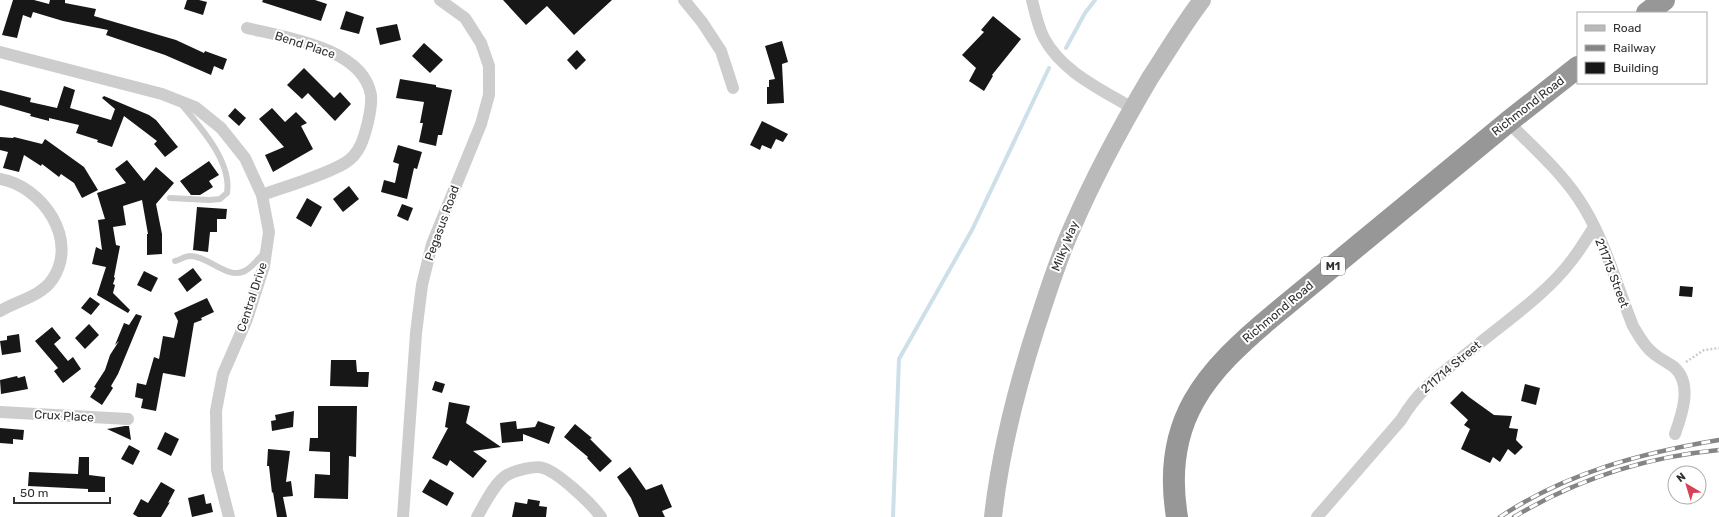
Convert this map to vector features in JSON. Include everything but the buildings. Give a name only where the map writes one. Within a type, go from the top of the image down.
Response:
[{"type":"highway","points":[[1648,12],[1664,0]]},
{"type":"highway","name":"Richmond Road","points":[[1177,517],[1173,493],[1172,473],[1174,454],[1181,428],[1190,407],[1224,360],[1241,342],[1508,122],[1577,68]]},
{"type":"street","name":"Pegasus Road","points":[[403,517],[416,333],[422,285],[432,244],[481,124],[489,95],[489,66],[481,43],[465,18],[440,0]]},
{"type":"street","points":[[684,0],[702,22],[722,51],[733,88]]},
{"type":"street","points":[[1032,0],[1044,38],[1058,57],[1077,75],[1132,108]]},
{"type":"street","name":"Milky Way","points":[[993,517],[1008,428],[1025,362],[1051,282],[1071,230],[1099,168],[1132,108],[1175,38],[1202,0]]},
{"type":"street","name":"Bend Place","points":[[247,28],[312,45],[341,57],[354,65],[368,86],[371,95],[371,106],[365,134],[360,149],[354,155],[345,163],[329,170],[262,195]]},
{"type":"street","name":"Central Drive","points":[[0,52],[162,94],[195,107],[221,128],[245,158],[262,195],[268,232],[264,266],[247,319],[223,374],[216,410],[217,470],[229,517]]},
{"type":"street","name":"211713 Street","points":[[1508,122],[1569,185],[1594,227],[1633,326],[1652,353],[1675,368]]},
{"type":"street","points":[[0,179],[10,181],[25,188],[39,199],[51,215],[60,238],[61,253],[59,265],[53,279],[43,290],[0,311]]},
{"type":"street","name":"211714 Street","points":[[1318,517],[1401,420],[1409,406],[1424,389],[1512,317],[1553,281],[1572,261],[1594,227]]},
{"type":"street","points":[[1675,368],[1685,389],[1680,418],[1675,434]]},
{"type":"street","name":"Crux Place","points":[[0,412],[128,419]]},
{"type":"street","points":[[477,517],[495,487],[506,475],[523,469],[542,467],[563,480],[596,510],[601,517]]},
{"type":"lane","points":[[170,198],[209,200],[220,199],[228,193],[229,185],[226,171],[208,137],[179,101]]},
{"type":"lane","points":[[175,261],[189,256],[200,258],[231,272],[240,273],[248,269],[266,251]]},
{"type":"path","points":[[1675,368],[1704,350],[1719,348]]},
{"type":"waterway","points":[[1066,48],[1085,13],[1095,0]]},
{"type":"waterway","points":[[893,517],[899,359],[972,230],[1049,68]]},
{"type":"railway","points":[[1500,517],[1551,488],[1605,467],[1661,451],[1719,440]]},
{"type":"railway","points":[[1514,517],[1562,491],[1613,472],[1665,458],[1719,450]]}]
